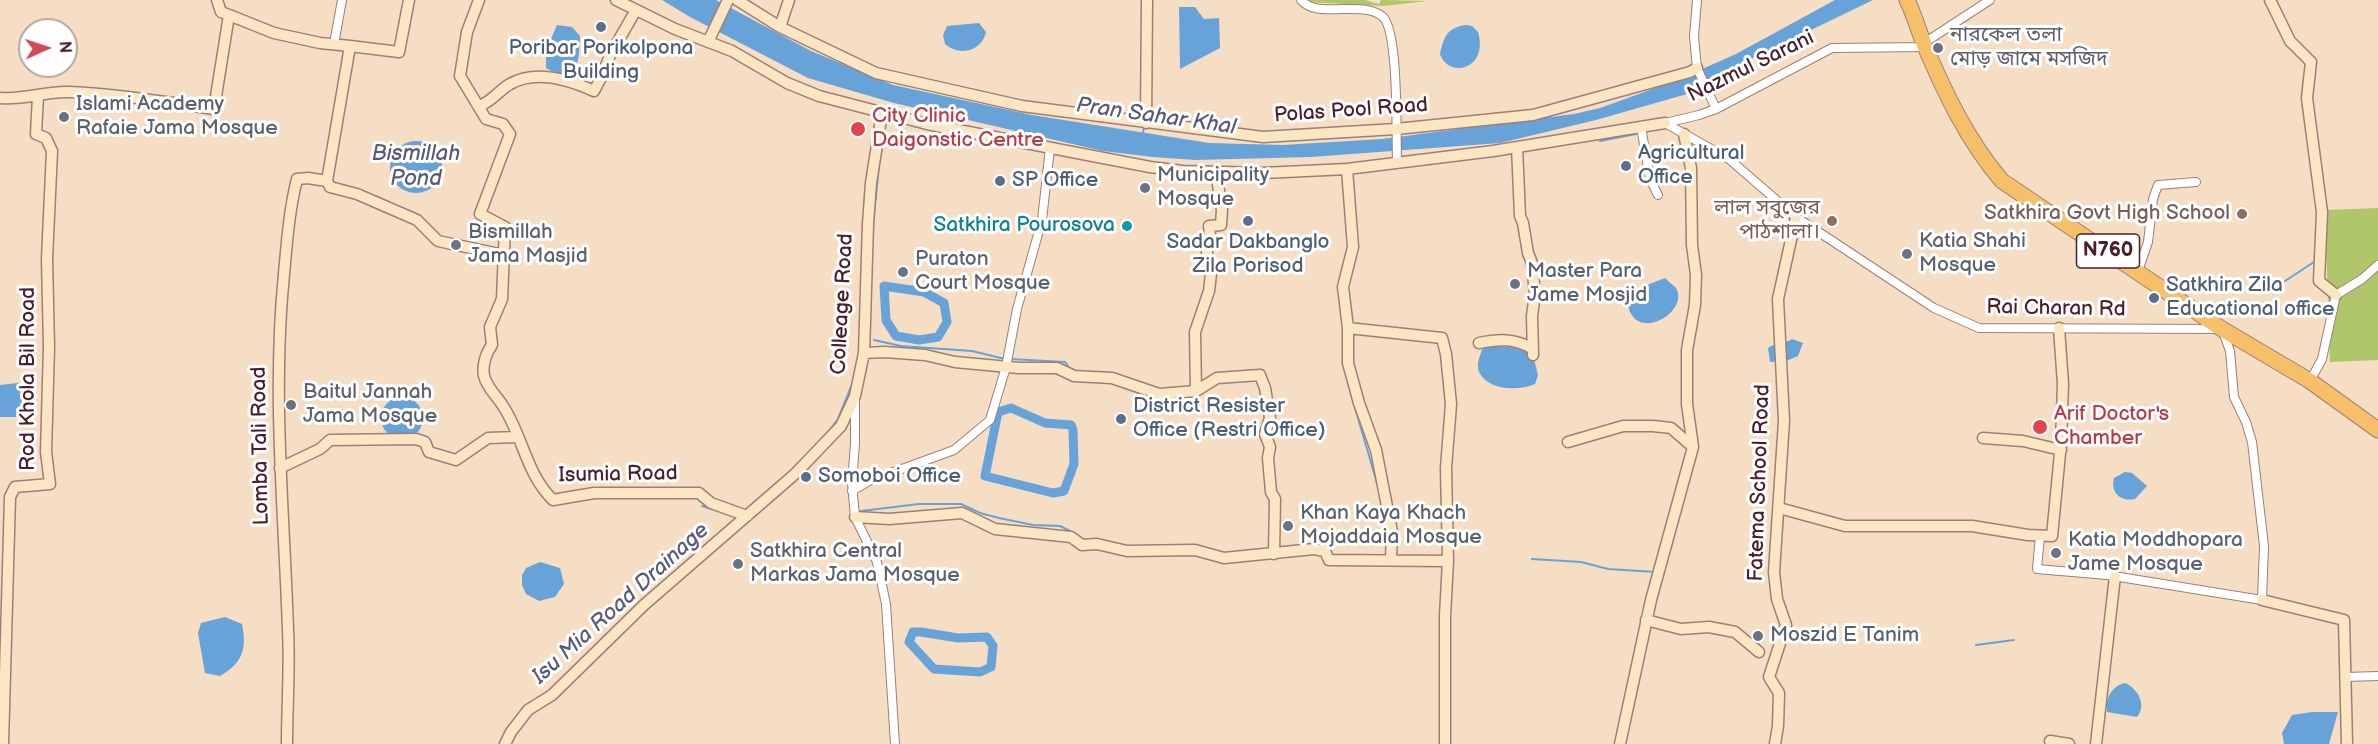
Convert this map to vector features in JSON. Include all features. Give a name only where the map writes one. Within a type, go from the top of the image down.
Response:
[{"type":"highway","name":"N760","points":[[1909,4],[1964,130],[1980,156],[2002,181],[2222,329],[2310,381],[2378,430]]},
{"type":"street","points":[[217,0],[221,12],[274,33],[334,44],[399,52],[409,0]]},
{"type":"street","points":[[334,44],[342,0]]},
{"type":"street","points":[[479,0],[467,32],[460,76],[479,106],[510,84],[522,80],[554,78],[573,81],[594,91],[610,55],[636,10]]},
{"type":"street","points":[[616,0],[675,29],[732,51],[787,83],[848,105],[927,124],[1150,167],[1263,173],[1347,169],[1517,147],[1665,123]]},
{"type":"street","points":[[708,42],[728,0]]},
{"type":"street","name":"Polas Pool Road","points":[[737,0],[780,27],[876,73],[1022,106],[1263,137],[1396,129],[1533,115],[1629,90],[1697,68]]},
{"type":"street","points":[[780,27],[789,0]]},
{"type":"street","points":[[1146,123],[1147,0]]},
{"type":"street","points":[[1301,0],[1306,5],[1319,9],[1368,10],[1386,20],[1395,53],[1397,162]]},
{"type":"street","points":[[1697,0],[1694,37],[1697,68],[1716,109]]},
{"type":"street","points":[[1925,45],[1990,0]]},
{"type":"street","points":[[2271,0],[2290,41],[2312,62],[2307,98],[2322,213],[2319,281],[2336,295]]},
{"type":"street","points":[[0,98],[18,99],[54,92],[71,92],[141,98],[214,109],[229,15]]},
{"type":"street","name":"Nazmul Sarani","points":[[1665,123],[1699,116],[1716,109],[1832,48],[1925,45]]},
{"type":"street","points":[[350,46],[327,182],[330,187],[357,194],[417,220],[438,241],[504,255]]},
{"type":"street","name":"Rod Khola Bil Road","points":[[3,744],[10,496],[15,487],[50,484],[46,452],[49,347],[47,259],[52,151],[46,138],[36,134],[38,96]]},
{"type":"street","name":"Isumia Road","points":[[479,106],[486,119],[503,124],[510,134],[480,214],[505,227],[502,299],[490,327],[492,345],[486,354],[484,376],[491,392],[504,406],[541,488],[554,500],[594,493],[699,493],[711,503],[747,516]]},
{"type":"street","name":"Colleage Road","points":[[504,744],[528,710],[552,695],[644,605],[795,474],[841,426],[855,396],[864,353],[871,183],[882,112]]},
{"type":"street","name":"Rai Charan Rd","points":[[1665,123],[1729,159],[1796,217],[1934,308],[1979,328],[2222,329]]},
{"type":"street","points":[[1641,127],[1650,179],[1658,195]]},
{"type":"street","points":[[1620,744],[1646,620],[1693,447],[1687,404],[1687,350],[1695,305],[1696,275],[1692,245],[1691,168],[1684,134]]},
{"type":"street","points":[[1479,343],[1508,340],[1523,343],[1533,352],[1532,316],[1535,294],[1532,263],[1520,216],[1517,147]]},
{"type":"street","points":[[852,490],[869,481],[954,450],[990,420],[1006,367],[1017,309],[1042,220],[1050,148]]},
{"type":"street","points":[[1347,169],[1353,247],[1343,287],[1348,328],[1348,363],[1376,450],[1392,532],[1391,560]]},
{"type":"street","points":[[1196,390],[1195,332],[1209,291],[1211,274],[1207,266],[1209,226],[1221,225],[1222,210],[1216,172]]},
{"type":"street","name":"Lomba Tali Road","points":[[287,744],[288,632],[278,384],[280,315],[290,208],[297,179],[308,178],[327,182]]},
{"type":"street","points":[[2138,271],[2148,242],[2153,199],[2158,185],[2196,182]]},
{"type":"street","name":"Fatema School Road","points":[[1774,744],[1778,726],[1779,693],[1769,677],[1786,625],[1777,599],[1774,572],[1784,421],[1778,299],[1796,217]]},
{"type":"street","points":[[2310,381],[2322,359],[2336,295],[2362,279],[2378,265]]},
{"type":"street","points":[[1348,328],[1442,338],[1446,354],[1451,404],[1446,468],[1448,561],[1444,616],[1445,744]]},
{"type":"street","points":[[1779,508],[1845,526],[1972,526],[2052,536],[2061,450],[2063,384],[2060,328]]},
{"type":"street","points":[[2222,329],[2229,351],[2234,397],[2246,422],[2252,442],[2264,546],[2262,600]]},
{"type":"street","points":[[864,353],[925,355],[955,362],[1006,367],[1057,368],[1074,376],[1112,378],[1159,394],[1196,390],[1217,378],[1260,375],[1270,418],[1265,434],[1270,447],[1268,458],[1271,492],[1275,499],[1274,554]]},
{"type":"street","points":[[855,396],[852,490],[855,518],[877,562],[886,604],[895,744]]},
{"type":"street","points":[[1568,442],[1623,426],[1653,426],[1671,428],[1693,447]]},
{"type":"street","points":[[280,468],[320,449],[330,441],[416,440],[424,442],[429,452],[456,460],[488,438],[517,437]]},
{"type":"street","points":[[1983,438],[2023,441],[2061,450]]},
{"type":"street","points":[[855,518],[889,519],[962,513],[995,529],[1071,537],[1082,545],[1097,544],[1127,551],[1195,550],[1224,558],[1314,549],[1325,551],[1329,560],[1448,561]]},
{"type":"street","points":[[2040,536],[2037,569],[2115,576],[2262,600],[2344,620],[2347,744]]},
{"type":"street","points":[[2096,744],[2115,576]]},
{"type":"street","points":[[1646,620],[1681,629],[1709,627],[1735,632],[1759,652]]},
{"type":"street","points":[[2345,677],[2378,676]]},
{"type":"street","points":[[2050,741],[2069,744]]},
{"type":"green space","points":[[1307,0],[1365,0],[1379,4],[1381,0],[1427,1],[1384,6],[1307,2]]},
{"type":"green space","points":[[2378,208],[2378,360],[2330,362],[2325,210]]},
{"type":"water","points":[[662,0],[716,0],[811,51],[893,85],[1032,115],[1209,143],[1283,145],[1382,139],[1574,114],[1600,108],[1675,81],[1736,54],[1835,0],[1873,0],[1749,60],[1694,92],[1596,120],[1500,143],[1311,157],[1195,160],[1103,151],[894,103],[808,78],[690,17]]},
{"type":"water","points":[[1179,7],[1195,7],[1204,19],[1219,18],[1220,48],[1180,69]]},
{"type":"water","points":[[979,23],[986,32],[984,39],[975,48],[964,51],[945,44],[943,35],[947,26]]},
{"type":"water","points":[[557,25],[572,27],[580,36],[579,55],[575,70],[571,74],[565,75],[546,68],[546,50]]},
{"type":"water","points":[[1472,26],[1478,32],[1480,45],[1478,55],[1473,62],[1466,67],[1458,68],[1444,62],[1440,54],[1447,34],[1454,28]]},
{"type":"water","name":"Bismillah Pond","points":[[411,141],[421,141],[435,148],[442,167],[435,186],[421,193],[411,193],[401,189],[394,182],[390,172],[390,162],[394,152],[401,145]]},
{"type":"water","points":[[1665,278],[1676,288],[1678,298],[1675,307],[1658,321],[1647,323],[1638,321],[1630,312],[1627,297],[1634,290]]},
{"type":"water","points":[[1792,339],[1803,343],[1798,356],[1786,361],[1770,362],[1768,348]]},
{"type":"water","points":[[1492,346],[1523,348],[1533,355],[1538,375],[1535,384],[1521,388],[1504,388],[1489,383],[1483,378],[1478,369],[1479,357],[1482,349]]},
{"type":"water","points":[[18,383],[29,389],[28,412],[18,417],[0,417],[0,385]]},
{"type":"water","points":[[402,397],[417,403],[423,418],[417,433],[402,439],[387,433],[381,418],[387,403]]},
{"type":"water","points":[[2125,472],[2132,473],[2147,486],[2135,499],[2125,499],[2117,495],[2113,488],[2114,478]]},
{"type":"water","points":[[540,562],[560,568],[564,584],[555,597],[539,601],[526,594],[522,585],[522,575],[526,568]]},
{"type":"water","points":[[225,617],[242,624],[244,640],[242,654],[234,666],[220,676],[205,673],[198,633],[201,623]]},
{"type":"water","points":[[2125,683],[2134,689],[2140,698],[2141,708],[2137,717],[2107,712],[2110,693]]},
{"type":"water","points":[[2338,712],[2329,744],[2284,744],[2282,733],[2292,715]]},
{"type":"waterway","name":"Pran Sahar Khal","points":[[1143,134],[1144,126]]},
{"type":"waterway","points":[[1600,141],[1636,134],[1604,140]]},
{"type":"waterway","points":[[873,225],[880,156]]},
{"type":"waterway","points":[[2282,283],[2317,260]]},
{"type":"waterway","points":[[884,286],[924,292],[944,303],[947,322],[938,337],[919,340],[896,336],[886,320],[884,286]]},
{"type":"waterway","points":[[870,315],[871,294]]},
{"type":"waterway","points":[[874,340],[901,346],[972,351],[1005,359]]},
{"type":"waterway","points":[[1010,359],[1065,362],[1070,369]]},
{"type":"waterway","points":[[829,431],[838,419],[853,382]]},
{"type":"waterway","points":[[1351,394],[1377,483]]},
{"type":"waterway","points":[[1011,408],[1045,423],[1071,425],[1074,464],[1064,491],[1053,493],[985,476],[998,412],[1011,408]]},
{"type":"waterway","points":[[861,511],[919,504],[961,504],[980,513],[999,518],[1033,525],[1060,526],[1070,531]]},
{"type":"waterway","name":"Isu Mia Road Drainage","points":[[702,506],[719,511]]},
{"type":"waterway","points":[[1532,559],[1581,562],[1608,569],[1656,572]]},
{"type":"waterway","points":[[913,632],[958,638],[987,637],[993,646],[991,667],[980,672],[934,669],[909,642],[913,632]]},
{"type":"waterway","points":[[1976,645],[2014,640]]},
{"type":"place","name":"Poribar Porikolpona Building","points":[[601,27]]},
{"type":"place","name":"নারকেল তলা মোড় জামে মসজিদ","points":[[1938,48]]},
{"type":"place","name":"Islami Academy Rafaie Jama Mosque","points":[[64,117]]},
{"type":"place","name":"City Clinic Daigonstic Centre","points":[[858,129]]},
{"type":"place","name":"Agricultural Office","points":[[1626,166]]},
{"type":"place","name":"SP Office","points":[[1000,181]]},
{"type":"place","name":"Municipality Mosque","points":[[1145,188]]},
{"type":"place","name":"Satkhira Govt High School","points":[[2242,214]]},
{"type":"place","name":"Sadar Dakbanglo Zila Porisod","points":[[1248,221]]},
{"type":"place","name":"লাল সবুজের পাঠশালা।","points":[[1832,221]]},
{"type":"place","name":"Satkhira Pourosova","points":[[1127,226]]},
{"type":"place","name":"Bismillah Jama Masjid","points":[[456,245]]},
{"type":"place","name":"Katia Shahi Mosque","points":[[1907,254]]},
{"type":"place","name":"Puraton Court Mosque","points":[[903,272]]},
{"type":"place","name":"Master Para Jame Mosjid","points":[[1515,284]]},
{"type":"place","name":"Satkhira Zila Educational office","points":[[2154,298]]},
{"type":"place","name":"Baitul Jannah Jama Mosque","points":[[291,405]]},
{"type":"place","name":"District Resister Office (Restri Office)","points":[[1121,419]]},
{"type":"place","name":"Arif Doctor's Chamber","points":[[2040,427]]},
{"type":"place","name":"Somoboi Office","points":[[806,477]]},
{"type":"place","name":"Khan Kaya Khach Mojaddaia Mosque","points":[[1288,526]]},
{"type":"place","name":"Katia Moddhopara Jame Mosque","points":[[2056,553]]},
{"type":"place","name":"Satkhira Central Markas Jama Mosque","points":[[738,564]]},
{"type":"place","name":"Moszid E Tanim","points":[[1758,636]]}]
